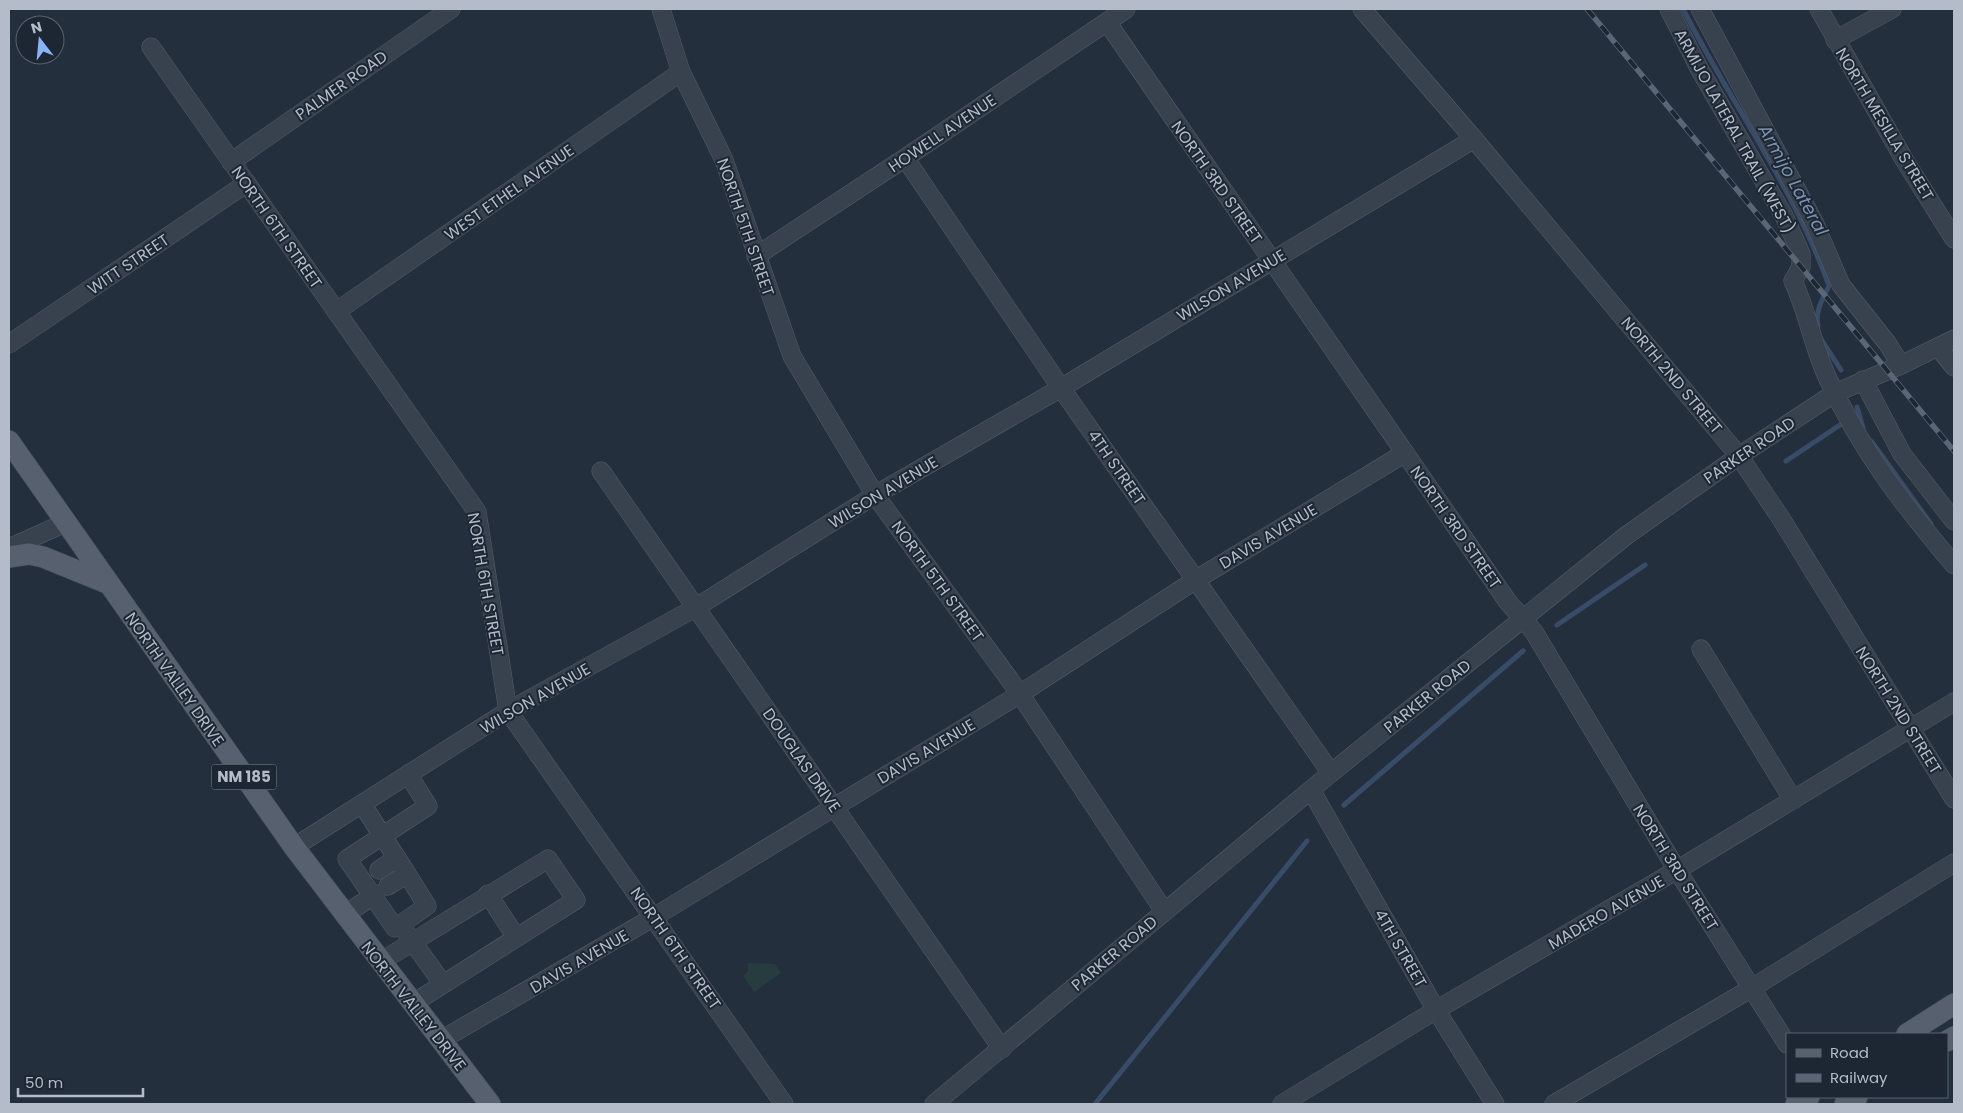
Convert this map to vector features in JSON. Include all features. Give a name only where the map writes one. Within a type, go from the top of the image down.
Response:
[{"type":"main road","name":"NORTH VALLEY DRIVE","points":[[9,441],[294,847],[490,1104]]},
{"type":"main road","points":[[9,558],[29,554],[44,557],[107,583]]},
{"type":"main road","points":[[1909,1033],[1954,1004]]},
{"type":"main road","points":[[1796,1104],[1807,1098]]},
{"type":"street","name":"PALMER ROAD","points":[[232,162],[451,9]]},
{"type":"street","name":"NORTH 5TH STREET","points":[[661,9],[681,72],[724,160],[792,356],[875,494],[1020,694],[1164,911]]},
{"type":"street","name":"HOWELL AVENUE","points":[[756,256],[906,158],[1126,9]]},
{"type":"street","name":"NORTH 2ND STREET","points":[[1362,9],[1474,139],[1739,456],[1780,517],[1909,729],[1954,799]]},
{"type":"street","name":"ARMIJO LATERAL TRAIL (WEST)","points":[[1669,9],[1700,70],[1780,208],[1801,254],[1801,267],[1794,281],[1802,300],[1814,342],[1835,393]]},
{"type":"street","points":[[1700,9],[1814,222],[1841,285],[1887,343],[1901,365]]},
{"type":"street","name":"NORTH MESILLA STREET","points":[[1819,9],[1905,161],[1954,239]]},
{"type":"street","points":[[1835,40],[1892,9]]},
{"type":"street","name":"NORTH 3RD STREET","points":[[1107,22],[1508,602],[1534,632],[1678,870],[1786,1042]]},
{"type":"street","name":"NORTH 6TH STREET","points":[[151,47],[477,512],[508,710],[784,1104]]},
{"type":"street","name":"WEST ETHEL AVENUE","points":[[337,312],[681,72]]},
{"type":"street","name":"WILSON AVENUE","points":[[294,847],[508,710],[695,608],[875,494],[1061,388],[1474,139]]},
{"type":"street","name":"4TH STREET","points":[[906,158],[1061,388],[1197,579],[1331,773]]},
{"type":"street","name":"WITT STREET","points":[[9,344],[247,184]]},
{"type":"street","name":"PARKER ROAD","points":[[934,1104],[1331,773],[1627,535],[1739,456],[1835,393],[1901,365],[1954,338]]},
{"type":"street","points":[[1938,347],[1954,367]]},
{"type":"street","points":[[1863,380],[1902,454],[1954,521]]},
{"type":"street","points":[[1835,393],[1858,440],[1888,484],[1954,565]]},
{"type":"street","name":"DAVIS AVENUE","points":[[440,1040],[654,917],[1020,694],[1197,579],[1405,453]]},
{"type":"street","name":"DOUGLAS DRIVE","points":[[601,471],[1002,1049]]},
{"type":"street","points":[[9,548],[65,523]]},
{"type":"street","points":[[1700,649],[1792,800]]},
{"type":"street","name":"MADERO AVENUE","points":[[1282,1104],[1436,1010],[1678,870],[1954,702]]},
{"type":"street","points":[[362,804],[383,835],[427,906],[395,928],[379,892],[369,876],[347,859],[383,835],[428,806],[408,774]]},
{"type":"street","name":"4TH STREET","points":[[1311,790],[1436,1010],[1495,1104]]},
{"type":"street","points":[[369,876],[397,858]]},
{"type":"street","points":[[380,962],[488,894],[548,859],[576,900],[412,1004]]},
{"type":"street","points":[[1554,1104],[1752,988],[1954,862]]},
{"type":"street","points":[[344,915],[407,874]]},
{"type":"street","points":[[488,894],[516,937]]},
{"type":"street","points":[[400,924],[443,984]]},
{"type":"green space","points":[[748,963],[775,964],[781,973],[754,992],[743,976],[748,971]]},
{"type":"waterway","name":"Armijo Lateral","points":[[1683,9],[1701,44],[1780,179],[1815,249],[1829,286],[1818,310],[1818,326]]},
{"type":"waterway","name":"Armijo Lateral","points":[[1821,339],[1841,370]]},
{"type":"waterway","name":"Armijo Lateral","points":[[1857,407],[1863,428]]},
{"type":"waterway","points":[[1786,461],[1843,423]]},
{"type":"waterway","name":"Armijo Lateral","points":[[1872,442],[1931,524]]},
{"type":"waterway","points":[[1557,625],[1645,565]]},
{"type":"waterway","points":[[1344,805],[1523,651]]},
{"type":"waterway","points":[[1095,1104],[1307,841]]},
{"type":"railway","points":[[1587,9],[1954,451]]}]
